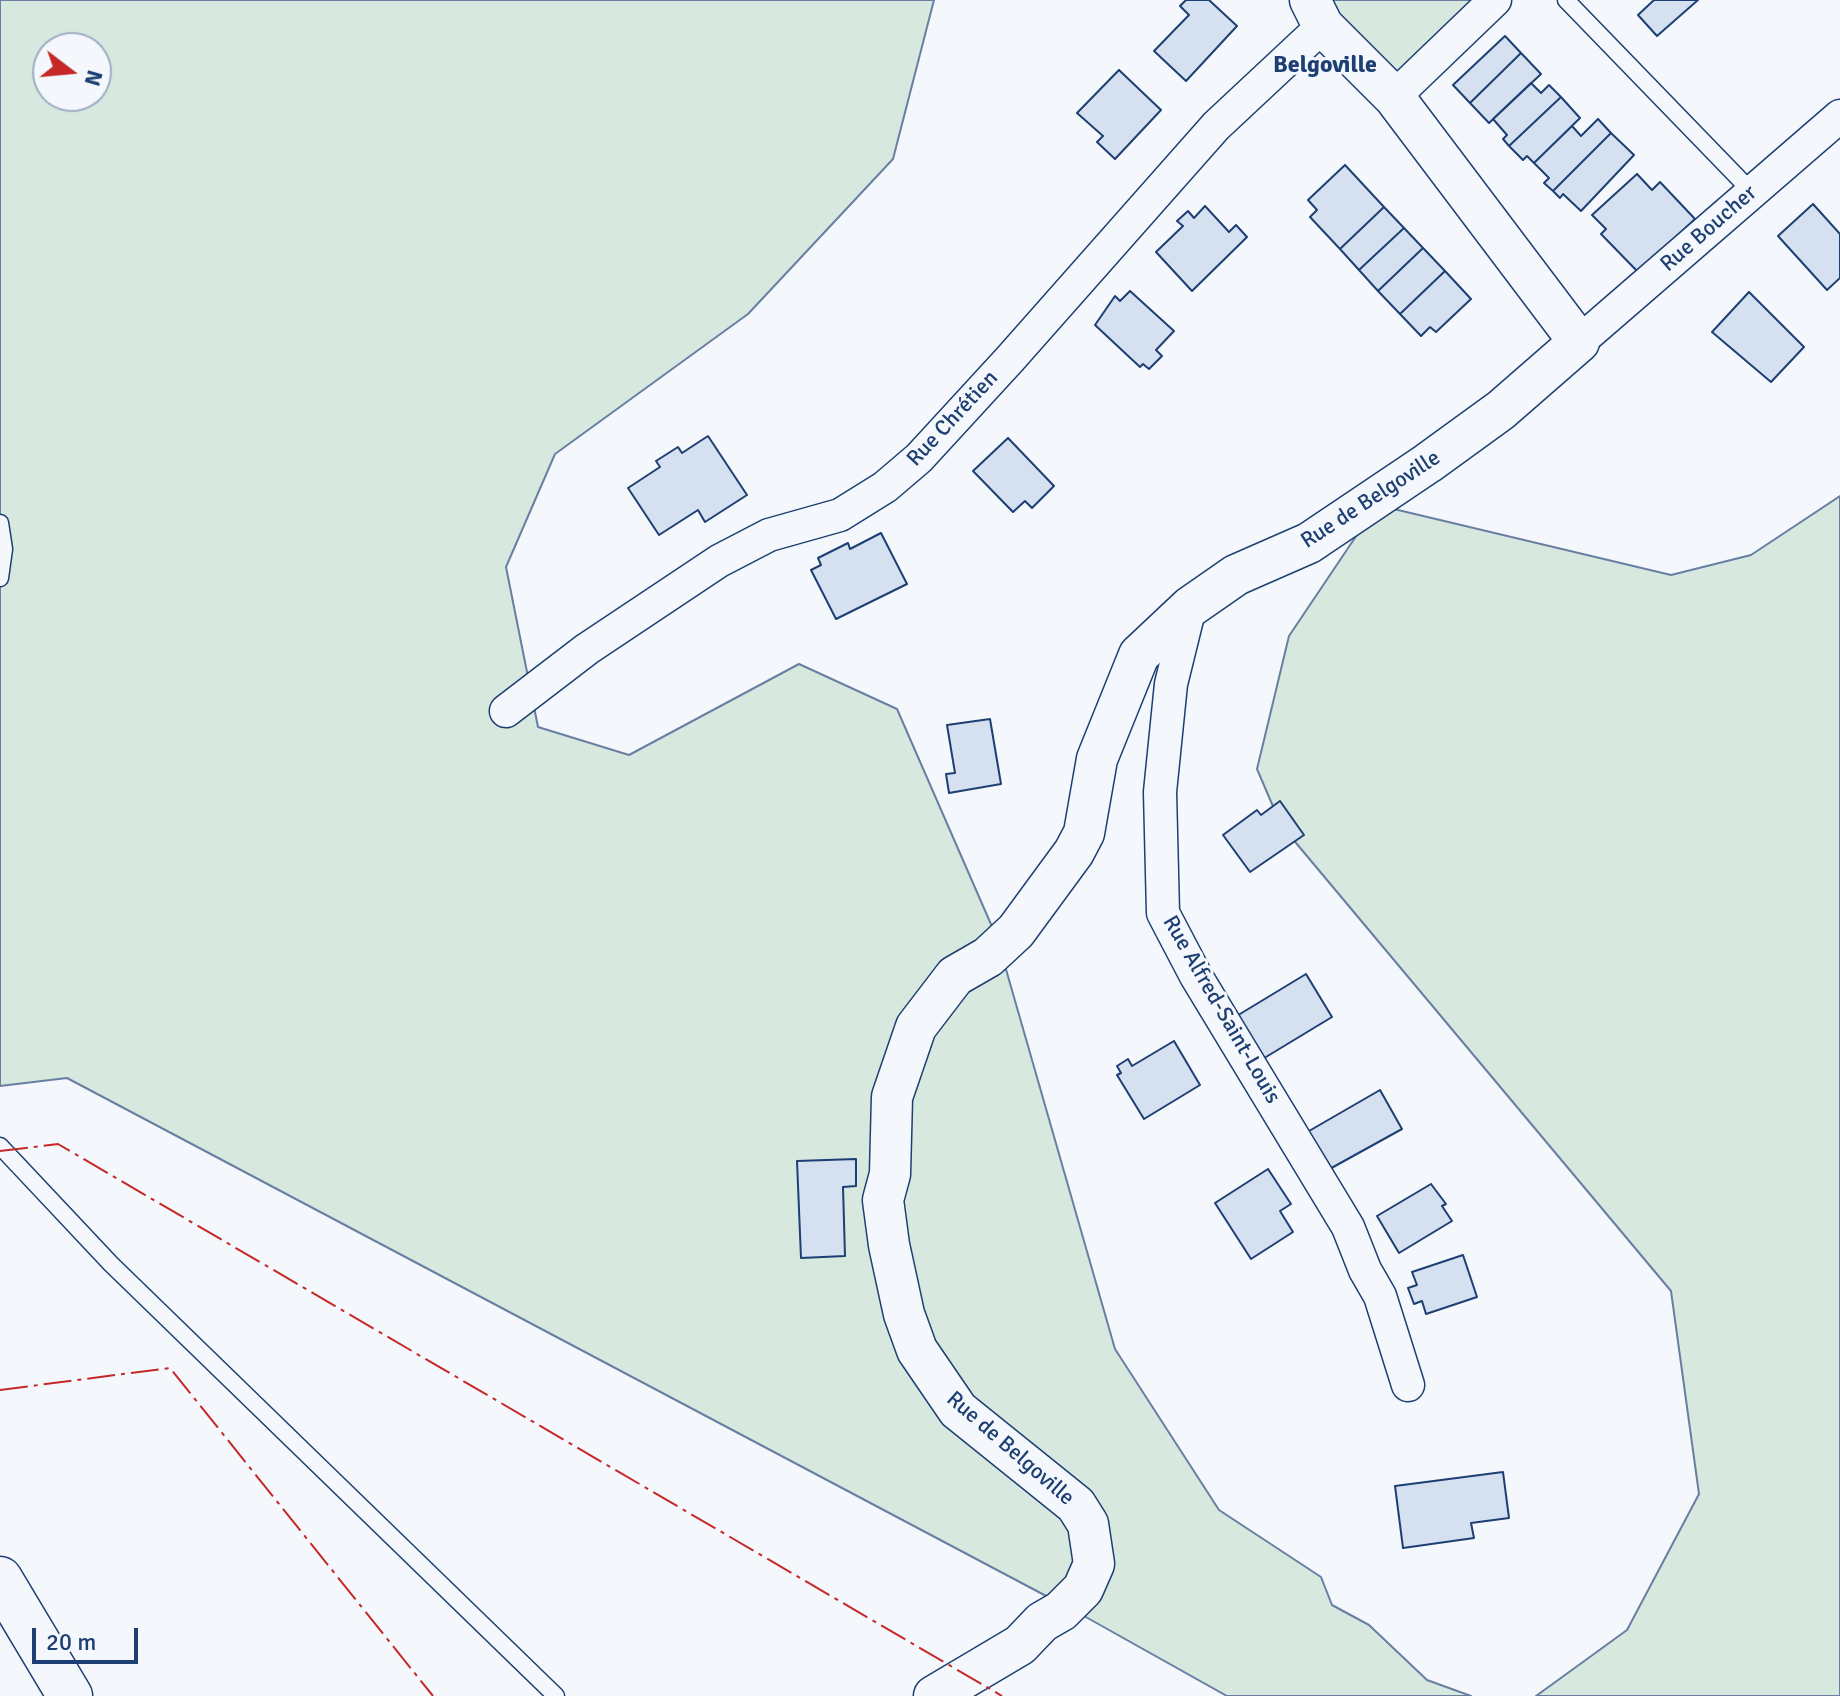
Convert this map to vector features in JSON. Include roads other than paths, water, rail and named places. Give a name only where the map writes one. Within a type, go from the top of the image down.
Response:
[{"type":"main road","points":[[0,1579],[70,1696]]},
{"type":"street","points":[[1394,97],[1495,0]]},
{"type":"street","points":[[1316,13],[1394,97],[1579,342]]},
{"type":"street","name":"Rue Chrétien","points":[[506,711],[587,649],[719,561],[769,535],[840,515],[885,487],[919,458],[1316,13]]},
{"type":"street","name":"Rue Boucher","points":[[1579,342],[1840,116]]},
{"type":"street","name":"Rue de Belgoville","points":[[934,1696],[1020,1645],[1042,1622],[1061,1611],[1083,1589],[1094,1564],[1088,1524],[1076,1505],[958,1410],[917,1350],[904,1314],[883,1200],[890,1174],[892,1097],[916,1027],[955,976],[988,957],[1016,931],[1074,852],[1084,833],[1097,759],[1139,655],[1190,607],[1236,575],[1309,543],[1428,463],[1522,393],[1579,342]]},
{"type":"street","name":"Rue Alfred-Saint-Louis","points":[[1190,607],[1171,684],[1160,792],[1163,913],[1196,976],[1348,1227],[1365,1270],[1380,1296],[1408,1385]]},
{"type":"lane","points":[[1566,0],[1752,192]]},
{"type":"lane","points":[[0,523],[4,549],[0,578]]},
{"type":"lane","points":[[0,1146],[111,1264],[556,1696]]},
{"type":"district","name":"Belgoville","points":[[1325,66]]}]
